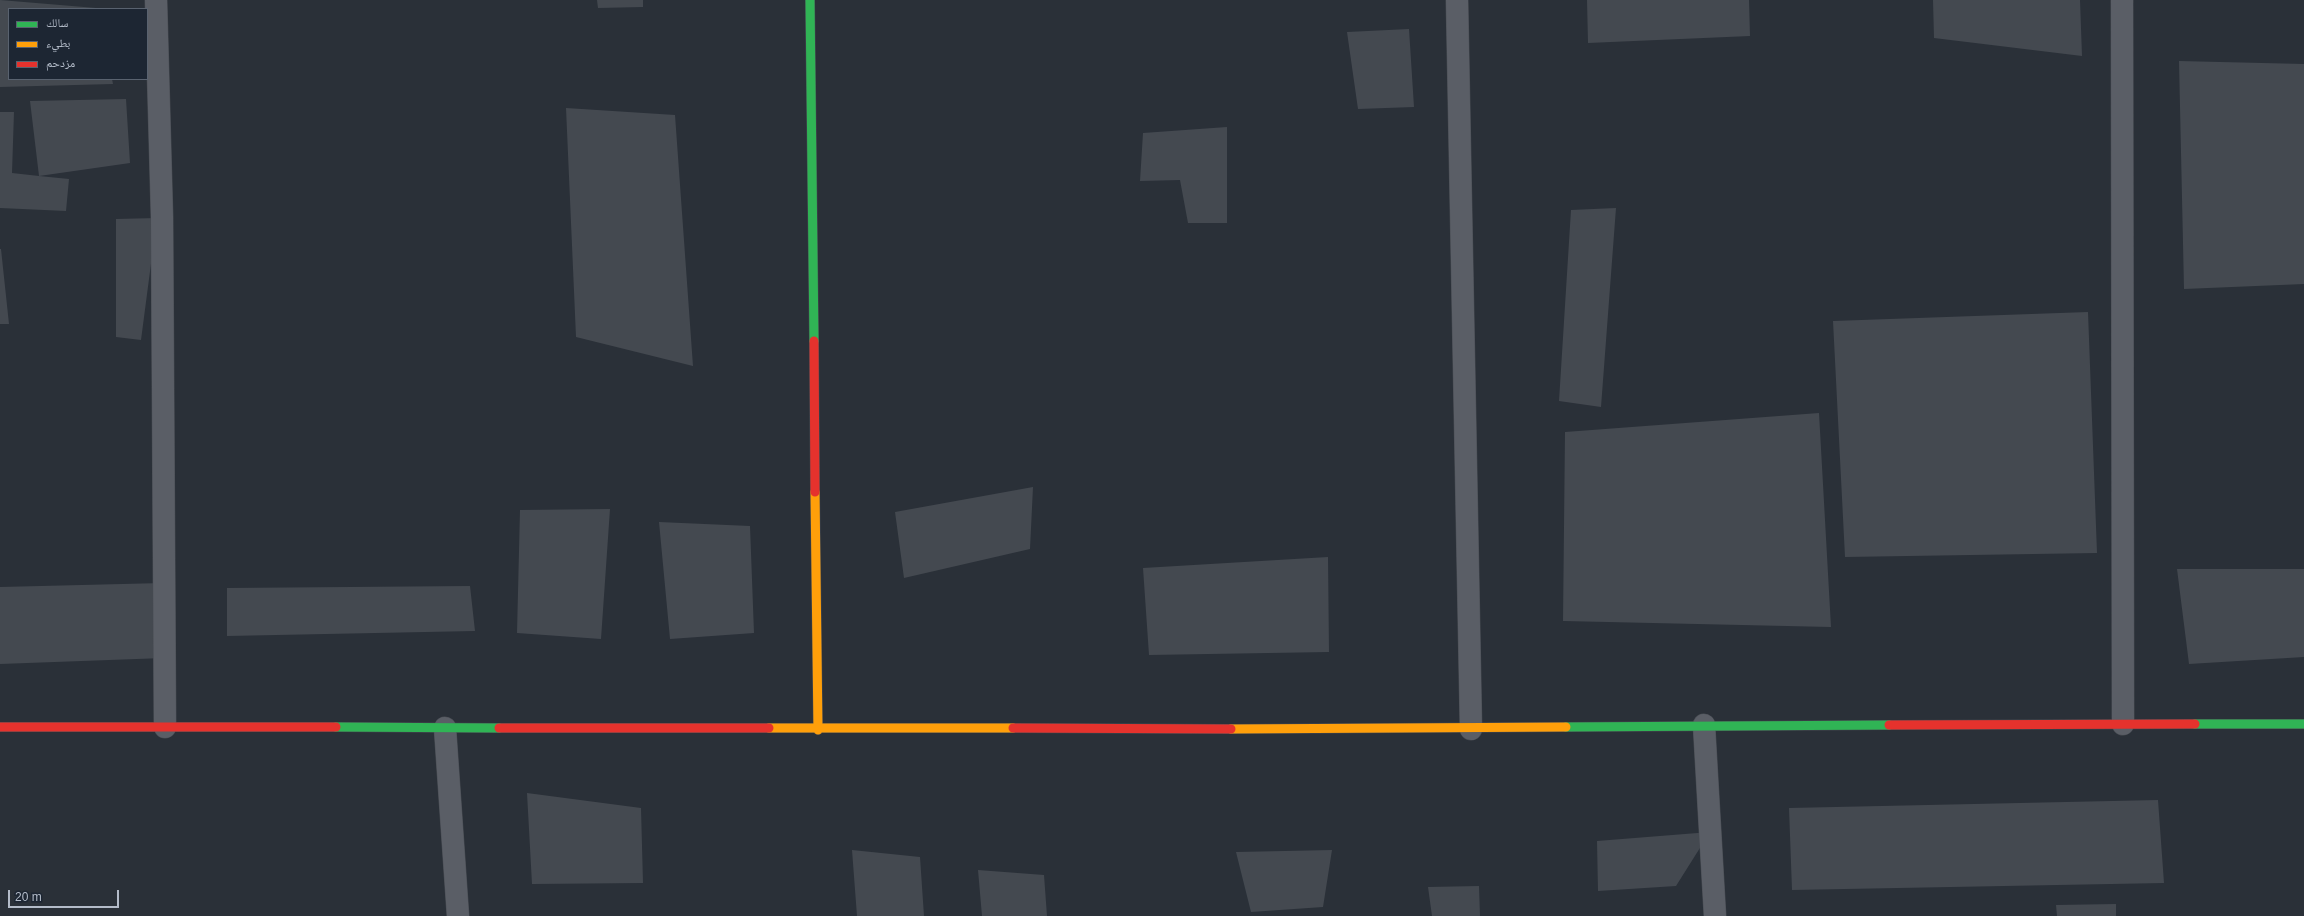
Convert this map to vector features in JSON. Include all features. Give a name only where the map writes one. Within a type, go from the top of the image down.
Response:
[{"type":"street","points":[[156,0],[162,217],[165,727]]},
{"type":"street","points":[[810,0],[818,730]]},
{"type":"street","points":[[1457,0],[1471,729]]},
{"type":"street","points":[[2122,0],[2123,724]]},
{"type":"street","points":[[0,726],[818,730],[1471,729],[1704,725],[2304,724]]},
{"type":"street","points":[[1704,725],[1715,916]]},
{"type":"street","points":[[445,728],[458,916]]},
{"type":"building","points":[[0,0],[96,8],[8,8],[8,80],[112,80],[113,84],[0,87]]},
{"type":"building","points":[[597,0],[643,0],[643,7],[598,8]]},
{"type":"building","points":[[1587,0],[1749,0],[1750,36],[1588,43]]},
{"type":"building","points":[[1933,0],[2080,0],[2082,56],[1934,38]]},
{"type":"building","points":[[1409,29],[1414,107],[1358,109],[1347,32]]},
{"type":"building","points":[[2179,61],[2304,64],[2304,284],[2184,289]]},
{"type":"building","points":[[126,99],[130,163],[39,176],[30,101]]},
{"type":"building","points":[[566,108],[675,115],[693,366],[576,337]]},
{"type":"building","points":[[0,112],[14,112],[12,173],[69,179],[66,211],[0,208]]},
{"type":"building","points":[[1227,127],[1227,223],[1188,223],[1180,180],[1140,181],[1143,133]]},
{"type":"building","points":[[1616,208],[1601,407],[1559,401],[1571,210]]},
{"type":"building","points":[[157,218],[141,340],[116,337],[116,219]]},
{"type":"building","points":[[1,249],[9,324],[0,324]]},
{"type":"building","points":[[2088,312],[2097,553],[1845,557],[1833,321]]},
{"type":"building","points":[[1819,413],[1831,627],[1563,621],[1565,432]]},
{"type":"building","points":[[1033,487],[1030,549],[904,578],[895,512]]},
{"type":"building","points":[[610,509],[601,639],[517,633],[520,510]]},
{"type":"building","points":[[659,522],[750,526],[754,633],[670,639]]},
{"type":"building","points":[[1328,557],[1329,652],[1149,655],[1143,568]]},
{"type":"building","points":[[2177,569],[2304,569],[2304,657],[2189,664]]},
{"type":"building","points":[[163,583],[164,658],[0,664],[0,587]]},
{"type":"building","points":[[470,586],[475,631],[227,636],[227,588]]},
{"type":"building","points":[[527,793],[641,808],[643,883],[532,884]]},
{"type":"building","points":[[2158,800],[2164,883],[1792,890],[1789,808]]},
{"type":"building","points":[[1710,832],[1676,886],[1598,891],[1597,841]]},
{"type":"building","points":[[852,850],[920,857],[924,916],[857,916]]},
{"type":"building","points":[[1332,850],[1323,907],[1251,912],[1236,852]]},
{"type":"building","points":[[978,870],[1044,875],[1047,916],[982,916]]},
{"type":"building","points":[[1479,886],[1480,916],[1432,916],[1428,887]]},
{"type":"building","points":[[2116,904],[2116,916],[2057,916],[2056,905]]},
{"type":"traffic: fast","points":[[810,0],[814,341]]},
{"type":"traffic: fast","points":[[2195,724],[2304,724]]},
{"type":"traffic: fast","points":[[1566,727],[1889,725]]},
{"type":"traffic: fast","points":[[336,727],[499,728]]},
{"type":"traffic: slow","points":[[815,492],[818,730]]},
{"type":"traffic: slow","points":[[1231,729],[1566,727]]},
{"type":"traffic: slow","points":[[769,728],[1013,728]]},
{"type":"traffic: jam","points":[[814,341],[815,492]]},
{"type":"traffic: jam","points":[[1889,725],[2195,724]]},
{"type":"traffic: jam","points":[[0,727],[336,727]]},
{"type":"traffic: jam","points":[[499,728],[769,728]]},
{"type":"traffic: jam","points":[[1013,728],[1231,729]]}]
